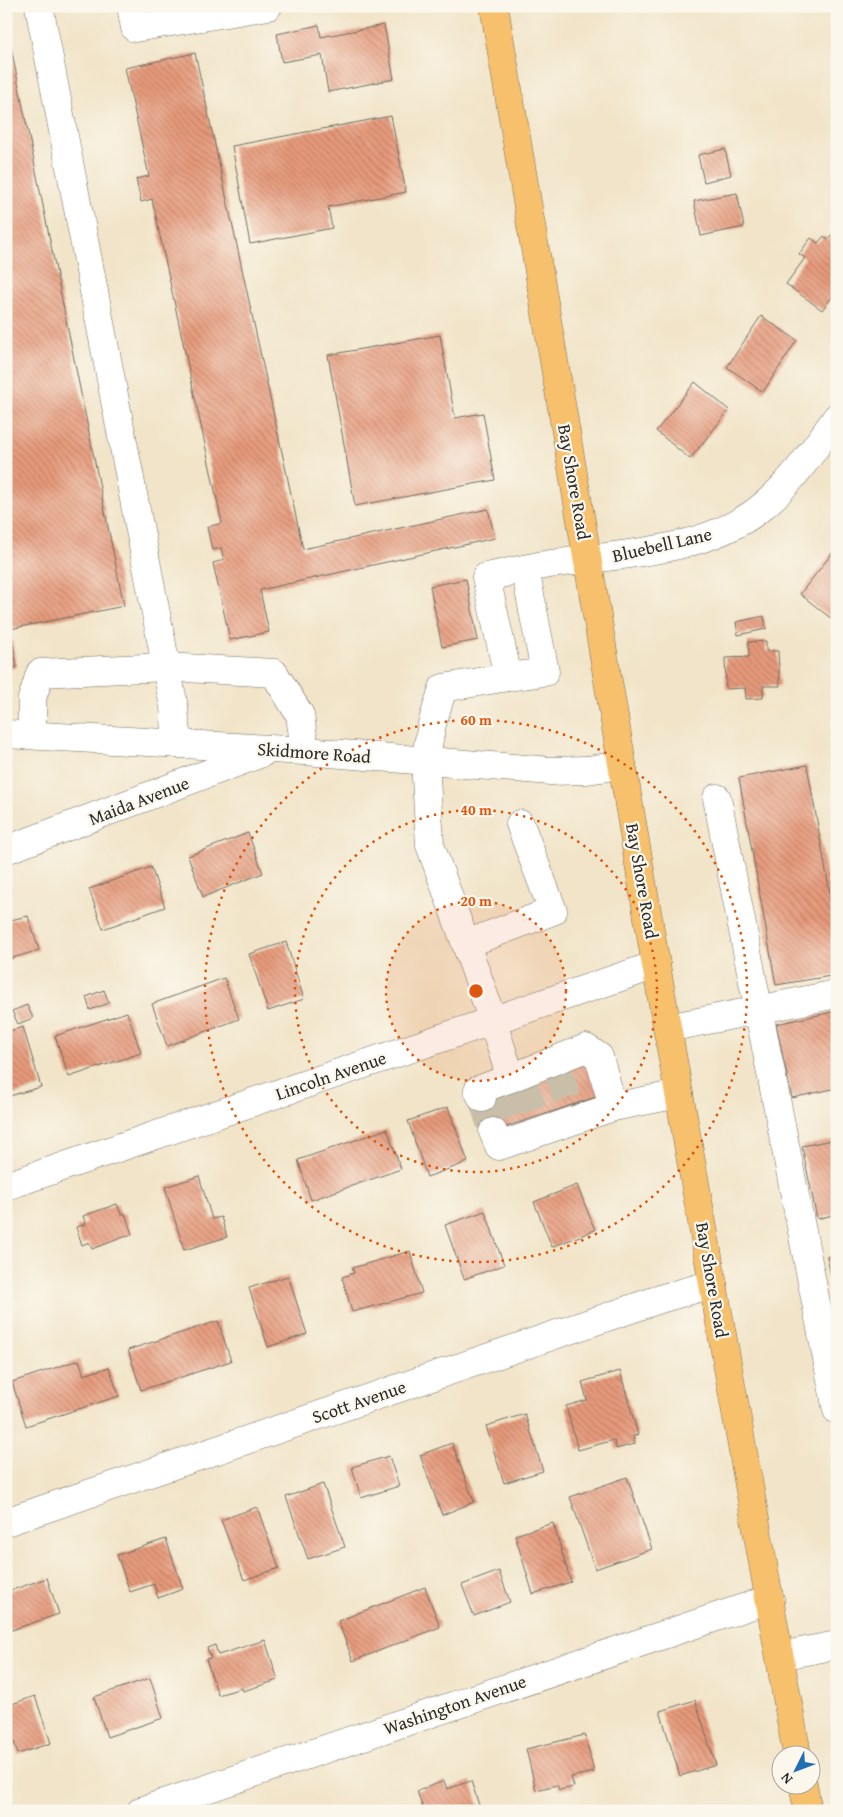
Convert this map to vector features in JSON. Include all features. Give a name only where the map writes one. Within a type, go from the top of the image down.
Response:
[{"type":"main road","name":"Bay Shore Road","points":[[494,6],[656,966],[796,1744]]},
{"type":"main road","points":[[805,1794],[808,1811]]},
{"type":"street","points":[[39,6],[174,707],[177,744]]},
{"type":"street","points":[[131,6],[135,28],[213,11],[268,6]]},
{"type":"street","name":"Bluebell Lane","points":[[508,677],[486,577],[525,569],[656,550],[714,535],[756,512],[783,488],[795,476],[837,417]]},
{"type":"street","points":[[525,569],[545,672],[443,688],[432,724],[426,761],[430,845],[466,944],[491,1022],[523,1079],[586,1048],[599,1056],[613,1107]]},
{"type":"street","points":[[19,734],[40,674],[166,667],[274,673],[300,715],[305,751]]},
{"type":"street","name":"Skidmore Road","points":[[19,734],[305,751],[551,771],[587,770],[622,765]]},
{"type":"street","name":"Maida Avenue","points":[[6,850],[271,750]]},
{"type":"street","points":[[717,798],[837,1410]]},
{"type":"street","points":[[466,944],[553,911],[520,824]]},
{"type":"street","name":"Lincoln Avenue","points":[[6,1186],[656,966]]},
{"type":"street","points":[[668,1028],[837,994]]},
{"type":"street","points":[[540,1123],[679,1094]]},
{"type":"street","name":"Scott Avenue","points":[[6,1522],[664,1298],[713,1284]]},
{"type":"street","name":"Washington Avenue","points":[[141,1811],[770,1599]]},
{"type":"street","points":[[780,1656],[837,1645]]},
{"type":"building","points":[[6,23],[124,606],[10,629],[17,667],[6,670]]},
{"type":"building","points":[[319,25],[321,37],[384,25],[394,79],[328,92],[322,55],[282,62],[277,34]]},
{"type":"building","points":[[195,53],[303,549],[488,509],[495,538],[260,590],[269,632],[230,640],[213,563],[224,560],[221,548],[212,550],[207,527],[222,523],[152,199],[141,202],[136,179],[149,176],[125,68]]},
{"type":"building","points":[[391,116],[406,192],[328,207],[332,228],[250,244],[232,146]]},
{"type":"building","points":[[725,149],[731,175],[704,182],[698,155]]},
{"type":"building","points":[[737,193],[744,227],[701,236],[694,201]]},
{"type":"building","points":[[837,228],[837,291],[822,310],[786,284],[805,258],[799,254],[811,238],[818,243],[824,236],[828,240]]},
{"type":"building","points":[[761,316],[797,340],[763,392],[727,367]]},
{"type":"building","points":[[440,335],[455,418],[483,413],[495,480],[355,506],[328,355]]},
{"type":"building","points":[[695,382],[729,410],[690,459],[656,431]]},
{"type":"building","points":[[837,547],[837,616],[833,620],[800,594]]},
{"type":"building","points":[[466,579],[478,640],[442,647],[430,586]]},
{"type":"building","points":[[764,616],[766,629],[738,635],[736,622]]},
{"type":"building","points":[[766,641],[766,651],[778,651],[780,686],[763,686],[763,698],[746,699],[745,688],[726,689],[725,658],[749,657],[748,642]]},
{"type":"building","points":[[807,765],[837,933],[837,975],[776,985],[739,778]]},
{"type":"building","points":[[248,833],[263,873],[203,897],[188,856]]},
{"type":"building","points":[[151,867],[165,907],[103,929],[89,889]]},
{"type":"building","points":[[28,916],[39,950],[6,960],[6,921]]},
{"type":"building","points":[[286,942],[304,999],[268,1011],[249,954]]},
{"type":"building","points":[[224,978],[239,1019],[167,1046],[152,1004]]},
{"type":"building","points":[[104,990],[109,1003],[90,1010],[86,997]]},
{"type":"building","points":[[27,1005],[33,1018],[18,1024],[12,1011]]},
{"type":"building","points":[[837,1011],[837,1088],[792,1098],[776,1024]]},
{"type":"building","points":[[127,1012],[141,1053],[69,1077],[55,1036]]},
{"type":"building","points":[[23,1027],[41,1087],[6,1097],[6,1032]]},
{"type":"building","points":[[590,1062],[602,1095],[485,1134],[473,1100]]},
{"type":"building","points":[[448,1107],[468,1162],[427,1177],[408,1121]]},
{"type":"building","points":[[387,1129],[401,1169],[311,1200],[298,1160]]},
{"type":"building","points":[[837,1139],[837,1214],[817,1219],[802,1146]]},
{"type":"building","points":[[199,1176],[212,1219],[221,1217],[227,1237],[184,1250],[165,1187]]},
{"type":"building","points":[[577,1185],[595,1230],[552,1247],[534,1202]]},
{"type":"building","points":[[117,1204],[121,1214],[125,1214],[132,1234],[92,1249],[89,1242],[82,1245],[76,1227],[86,1224],[83,1216]]},
{"type":"building","points":[[485,1211],[504,1265],[464,1279],[445,1225]]},
{"type":"building","points":[[410,1251],[422,1293],[352,1312],[342,1277],[354,1273],[352,1268]]},
{"type":"building","points":[[837,1255],[837,1299],[836,1299],[827,1257]]},
{"type":"building","points":[[288,1276],[307,1334],[268,1347],[249,1288]]},
{"type":"building","points":[[218,1321],[231,1361],[141,1390],[128,1350]]},
{"type":"building","points":[[79,1360],[84,1375],[109,1367],[119,1396],[26,1426],[12,1382]]},
{"type":"building","points":[[620,1371],[638,1435],[633,1436],[635,1444],[616,1449],[614,1440],[578,1450],[566,1406],[587,1400],[582,1382]]},
{"type":"building","points":[[525,1414],[543,1471],[504,1483],[486,1426]]},
{"type":"building","points":[[452,1443],[474,1502],[442,1515],[420,1455]]},
{"type":"building","points":[[389,1456],[399,1486],[361,1498],[352,1467]]},
{"type":"building","points":[[627,1477],[652,1549],[595,1569],[570,1497]]},
{"type":"building","points":[[323,1484],[345,1547],[308,1559],[286,1497]]},
{"type":"building","points":[[257,1507],[279,1568],[244,1580],[221,1520]]},
{"type":"building","points":[[553,1523],[571,1582],[533,1594],[515,1535]]},
{"type":"building","points":[[166,1539],[183,1589],[158,1598],[154,1584],[130,1592],[117,1555]]},
{"type":"building","points":[[499,1571],[510,1602],[474,1616],[462,1585]]},
{"type":"building","points":[[47,1578],[59,1614],[6,1632],[6,1592]]},
{"type":"building","points":[[425,1587],[440,1627],[353,1661],[338,1621]]},
{"type":"building","points":[[265,1640],[278,1680],[243,1691],[242,1688],[218,1695],[206,1659],[211,1658],[207,1648],[215,1645],[218,1655]]},
{"type":"building","points":[[150,1678],[163,1718],[107,1737],[94,1697]]},
{"type":"building","points":[[35,1696],[51,1743],[18,1754],[6,1719],[6,1706]]},
{"type":"building","points":[[695,1700],[716,1765],[680,1776],[660,1711]]},
{"type":"building","points":[[585,1735],[594,1772],[571,1777],[574,1787],[559,1790],[557,1785],[536,1790],[526,1749]]},
{"type":"building","points":[[444,1781],[447,1789],[471,1781],[481,1811],[424,1811],[417,1791]]},
{"type":"tunnel","points":[[558,1072],[570,1106]]},
{"type":"tunnel","points":[[523,1084],[537,1118]]},
{"type":"tunnel","points":[[503,1090],[516,1124]]},
{"type":"tunnel","points":[[482,1098],[493,1132]]}]
